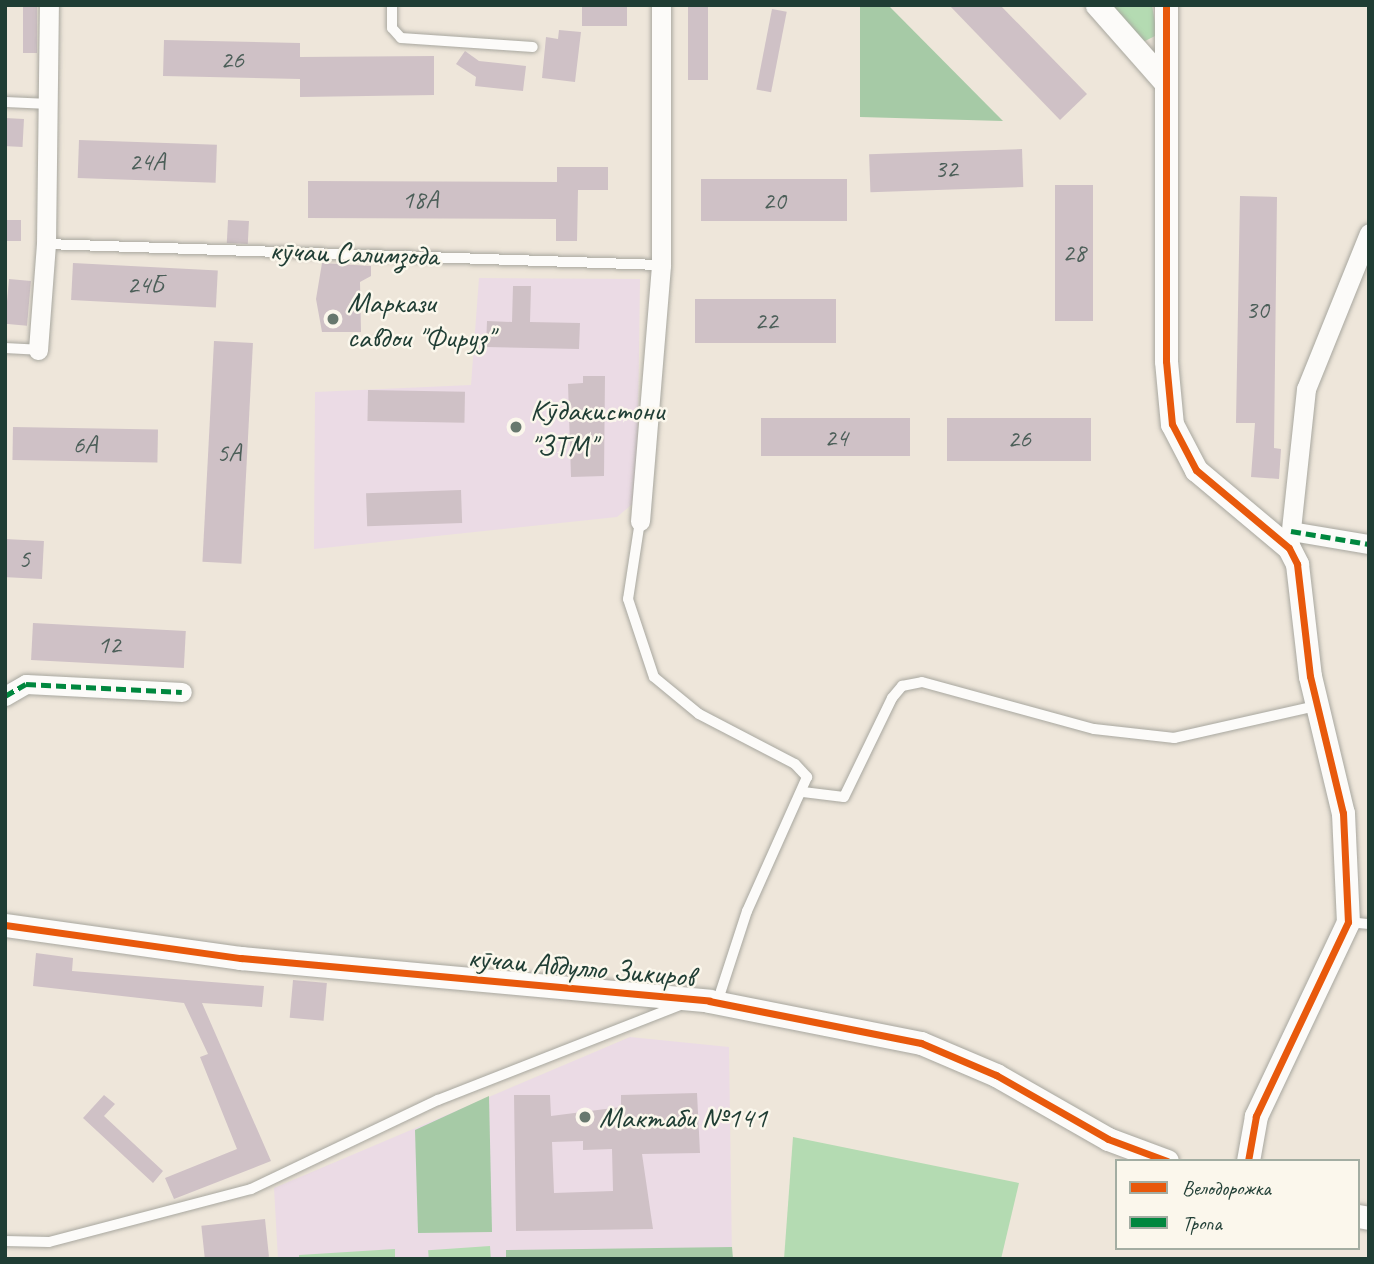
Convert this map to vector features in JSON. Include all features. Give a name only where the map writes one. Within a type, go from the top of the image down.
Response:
[{"type":"street","points":[[37,350],[47,244],[49,5]]},
{"type":"street","points":[[640,522],[661,264],[661,5]]},
{"type":"street","points":[[1097,5],[1164,82]]},
{"type":"street","points":[[1165,7],[1164,82],[1172,424],[1196,470],[1290,539],[1369,544]]},
{"type":"street","points":[[1127,40],[1141,46],[1166,35]]},
{"type":"street","points":[[1248,1159],[1256,1116],[1359,923],[1343,813],[1317,705],[1301,583],[1290,539],[1306,389],[1369,233]]},
{"type":"street","points":[[5,696],[26,684],[181,692]]},
{"type":"street","name":"кӯчаи Абдулло Зикиров","points":[[5,925],[241,958],[706,1002],[921,1043],[996,1075],[1108,1139],[1162,1159]]},
{"type":"lane","points":[[391,5],[392,28],[401,38],[533,47]]},
{"type":"lane","points":[[5,102],[50,104]]},
{"type":"lane","name":"кӯчаи Салимзода","points":[[47,244],[661,264]]},
{"type":"lane","points":[[5,348],[37,350]]},
{"type":"lane","points":[[5,1241],[49,1242],[251,1189],[438,1100],[706,1002],[803,792],[802,769],[699,714],[654,677],[628,599],[640,522]]},
{"type":"lane","points":[[803,792],[844,797],[892,698],[902,686],[922,682],[1094,729],[1174,738],[1317,705]]},
{"type":"shaded area","points":[[479,278],[640,279],[637,500],[617,517],[314,549],[315,392],[471,385]]},
{"type":"shaded area","name":"Мактаби №141","points":[[630,1037],[729,1047],[732,1259],[278,1259],[274,1188]]},
{"type":"green space","points":[[860,5],[888,5],[1003,121],[860,117]]},
{"type":"green space","points":[[1096,5],[1152,5],[1157,35],[1143,42]]},
{"type":"green space","points":[[489,1096],[492,1232],[418,1233],[415,1130]]},
{"type":"green space","points":[[793,1137],[1019,1183],[1001,1259],[784,1259]]},
{"type":"green space","points":[[490,1246],[491,1259],[429,1259],[428,1250]]},
{"type":"green space","points":[[732,1247],[733,1259],[506,1259],[506,1250]]},
{"type":"green space","points":[[395,1249],[395,1259],[299,1259],[299,1255]]},
{"type":"building","points":[[23,5],[37,5],[37,53],[23,53]]},
{"type":"building","points":[[582,5],[627,5],[627,26],[582,26]]},
{"type":"building","points":[[688,5],[708,5],[708,80],[688,80]]},
{"type":"building","points":[[949,5],[1000,5],[1087,94],[1060,120]]},
{"type":"building","points":[[772,9],[787,12],[771,92],[756,89]]},
{"type":"building","points":[[559,30],[581,32],[575,82],[542,78],[546,37],[558,39]]},
{"type":"building","points":[[164,40],[300,43],[300,57],[434,56],[434,95],[300,97],[300,79],[163,76]]},
{"type":"building","points":[[465,51],[479,61],[526,66],[523,91],[475,86],[476,77],[456,64]]},
{"type":"building","points":[[5,118],[24,119],[23,147],[5,146]]},
{"type":"building","points":[[79,140],[217,145],[216,183],[78,178]]},
{"type":"building","points":[[1022,149],[1023,187],[870,192],[869,154]]},
{"type":"building","points":[[557,167],[608,167],[608,190],[578,190],[577,241],[556,241],[556,219],[308,218],[308,181],[557,182]]},
{"type":"building","points":[[701,179],[847,179],[847,221],[701,221]]},
{"type":"building","points":[[1055,185],[1093,185],[1093,321],[1055,321]]},
{"type":"building","points":[[1240,196],[1277,197],[1274,448],[1281,449],[1279,479],[1251,477],[1255,423],[1236,423]]},
{"type":"building","points":[[5,220],[21,220],[21,241],[5,241]]},
{"type":"building","points":[[228,220],[249,221],[248,244],[227,243]]},
{"type":"building","points":[[73,263],[218,271],[216,308],[71,300]]},
{"type":"building","points":[[322,263],[371,266],[371,276],[360,282],[361,332],[322,332],[316,299]]},
{"type":"building","points":[[9,279],[31,281],[27,326],[5,324]]},
{"type":"building","points":[[513,286],[531,286],[530,322],[580,323],[579,349],[486,347],[487,321],[512,322]]},
{"type":"building","points":[[695,299],[836,299],[836,343],[695,343]]},
{"type":"building","points":[[214,341],[253,343],[241,564],[202,562]]},
{"type":"building","points":[[583,376],[605,376],[604,476],[571,477],[568,384],[583,383]]},
{"type":"building","points":[[368,390],[465,392],[464,423],[367,421]]},
{"type":"building","points":[[761,418],[910,418],[910,456],[761,456]]},
{"type":"building","points":[[947,418],[1091,418],[1091,461],[947,461]]},
{"type":"building","points":[[13,427],[158,430],[157,463],[12,460]]},
{"type":"building","points":[[461,490],[462,523],[367,526],[366,493]]},
{"type":"building","points":[[5,539],[44,541],[42,579],[5,577]]},
{"type":"building","points":[[33,623],[186,631],[184,668],[31,660]]},
{"type":"building","points":[[36,953],[73,958],[72,971],[264,986],[262,1007],[202,1003],[271,1161],[174,1199],[165,1178],[237,1149],[200,1057],[208,1054],[184,1003],[33,986]]},
{"type":"building","points":[[293,980],[327,983],[324,1021],[290,1018]]},
{"type":"building","points":[[697,1093],[700,1153],[642,1154],[653,1229],[516,1231],[514,1095],[550,1095],[551,1116],[621,1107],[621,1095]],"holes":[[[583,1141],[583,1150],[612,1149],[613,1191],[554,1193],[552,1142]]]},
{"type":"building","points":[[104,1095],[115,1104],[104,1116],[163,1171],[153,1183],[83,1118]]},
{"type":"building","points":[[265,1219],[269,1257],[205,1259],[201,1226]]},
{"type":"marked path","points":[[1291,531],[1369,544]]},
{"type":"marked path","points":[[5,696],[26,684],[182,692]]},
{"type":"cycle path","points":[[1166,5],[1166,361],[1172,424],[1196,470],[1289,548],[1297,564],[1310,676],[1343,813],[1348,922],[1256,1116],[1248,1159]]},
{"type":"cycle path","points":[[5,925],[241,958],[709,1001],[921,1043],[996,1075],[1108,1139],[1162,1159]]},
{"type":"place","name":"Маркази савдои \"Фируз\"","points":[[333,319]]},
{"type":"place","name":"Кӯдакистони \"ЗТМ\"","points":[[516,427]]},
{"type":"place","name":"Мактаби №141","points":[[585,1117]]}]
